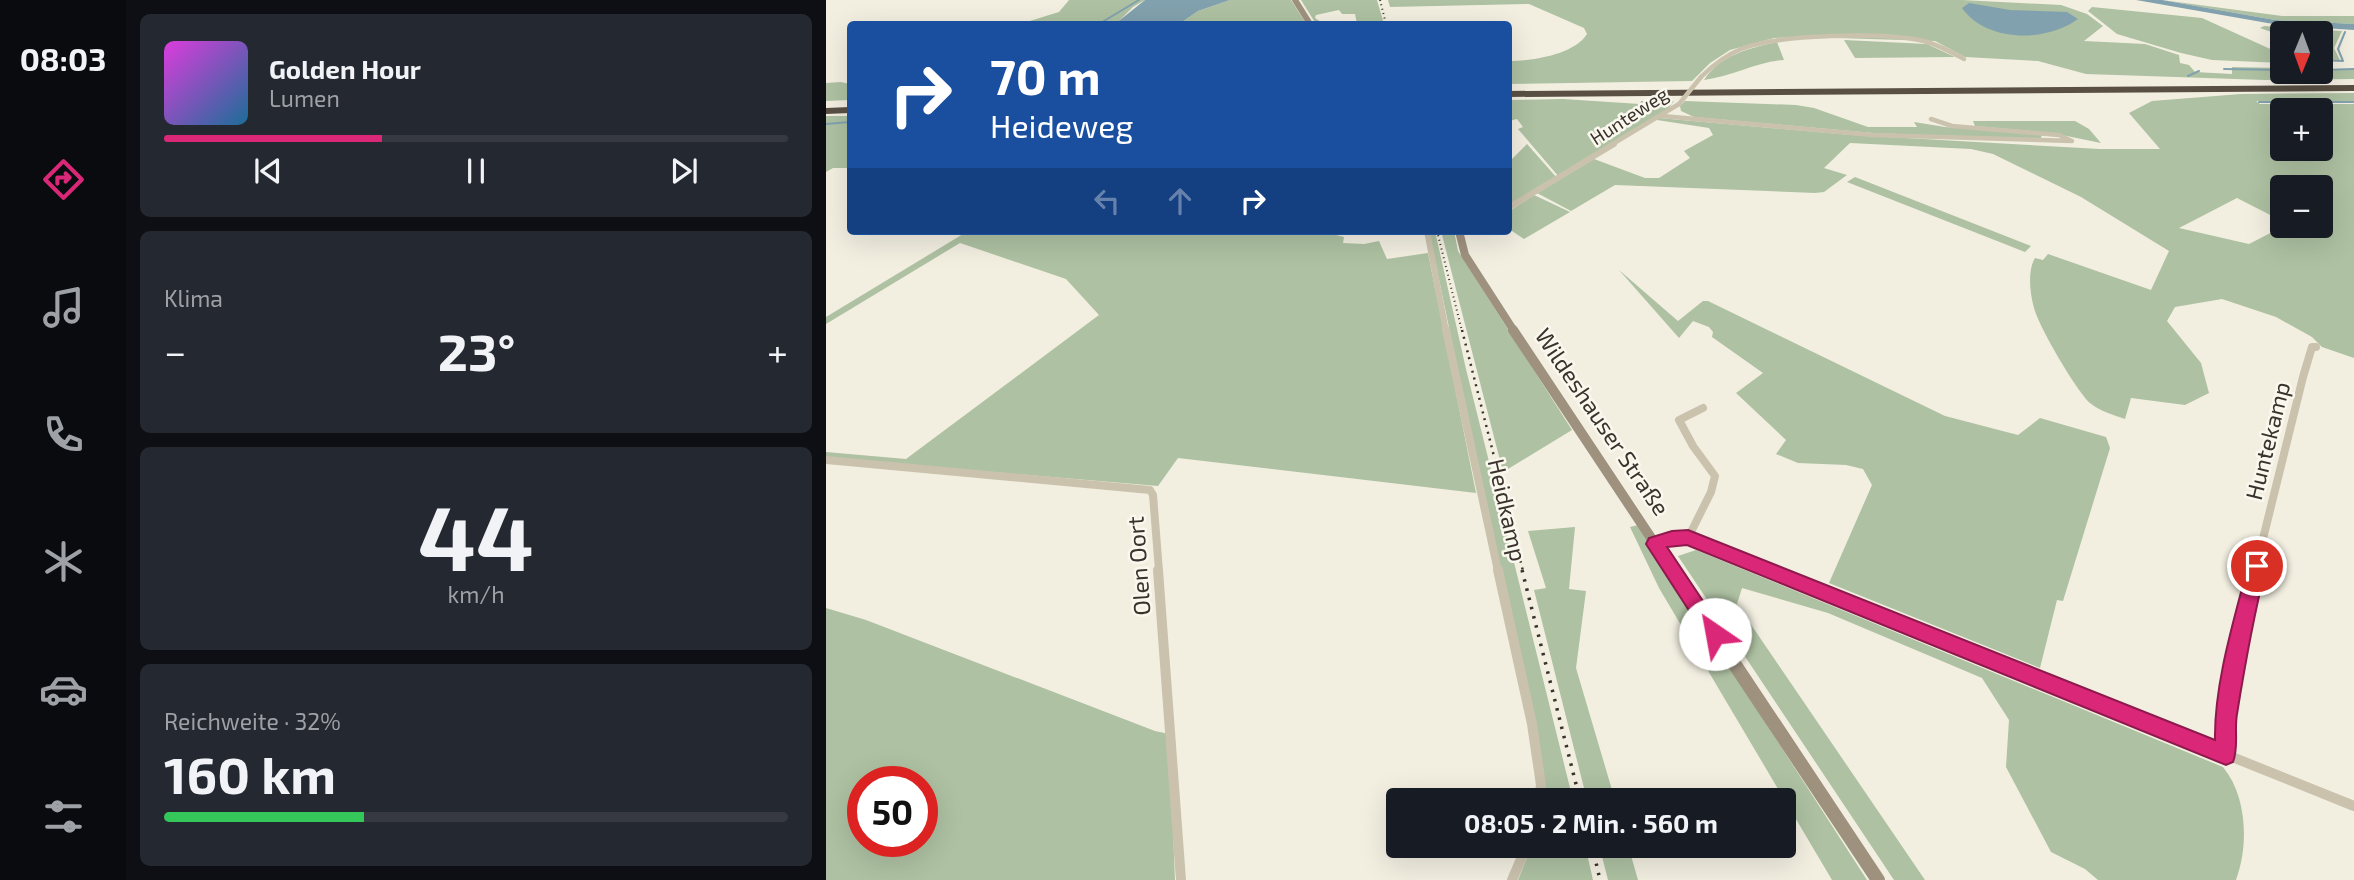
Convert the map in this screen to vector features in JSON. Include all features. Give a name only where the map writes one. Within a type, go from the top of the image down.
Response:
[{"type":"highway","points":[[2198,79],[2259,84]]},
{"type":"highway","points":[[1512,92],[2259,84],[2354,86]]},
{"type":"highway","points":[[1587,94],[2354,86]]},
{"type":"highway","points":[[1512,92],[1664,98]]},
{"type":"highway","points":[[826,108],[847,107]]},
{"type":"main road","points":[[1294,0],[1308,21]]},
{"type":"main road","name":"Wildeshauser Straße","points":[[1460,235],[1465,255],[1878,880]]},
{"type":"street","name":"Hunteweg","points":[[1512,206],[1662,116],[1678,105],[1713,64],[1748,46],[1787,39],[1923,41],[1942,47],[1964,60]]},
{"type":"street","points":[[1678,105],[1680,114],[1690,118]]},
{"type":"street","points":[[1662,116],[1873,135],[2072,141],[2059,135],[1952,126],[1931,120]]},
{"type":"street","name":"Heidkamp","points":[[1428,235],[1456,384],[1532,724],[1541,788]]},
{"type":"street","name":"Huntekamp","points":[[2226,754],[2225,724],[2239,635],[2303,377],[2312,347],[2316,346]]},
{"type":"street","points":[[1688,538],[1690,529],[1713,488],[1715,476],[1678,420],[1703,408]]},
{"type":"street","name":"Olen Oort","points":[[826,460],[1150,491],[1153,495],[1181,880]]},
{"type":"street","points":[[1655,544],[1672,538],[1688,538],[2354,806]]},
{"type":"street","points":[[1512,880],[1521,858]]},
{"type":"green space","points":[[1069,0],[1145,0],[1119,21],[1030,21],[1059,12]]},
{"type":"green space","points":[[1230,0],[1291,0],[1304,21],[1183,21],[1198,11]]},
{"type":"green space","points":[[1301,0],[1377,0],[1383,21],[1356,21],[1355,14],[1342,14],[1339,10],[1316,15],[1315,18],[1320,21],[1314,21]]},
{"type":"green space","points":[[1388,0],[1962,0],[2061,5],[2087,14],[2103,26],[2084,41],[2145,44],[2179,55],[2180,63],[2189,65],[2195,72],[2232,74],[2232,67],[2270,68],[2270,80],[2086,74],[2038,61],[1965,57],[1935,41],[1805,37],[1774,38],[1730,50],[1710,63],[1692,81],[1512,84],[1512,61],[1529,60],[1562,52],[1581,41],[1587,34],[1584,28],[1529,4],[1390,7]]},
{"type":"green space","points":[[2162,0],[2282,16],[2354,16],[2354,24],[2275,20]]},
{"type":"green space","points":[[2092,7],[2202,18],[2270,49],[2270,62],[2212,60],[2181,53],[2117,34],[2088,11]]},
{"type":"green space","points":[[2270,26],[2270,32],[2260,28]]},
{"type":"green space","points":[[2333,30],[2342,31],[2334,48],[2340,60],[2333,60]]},
{"type":"green space","points":[[1844,40],[1927,44],[1955,57],[1855,58]]},
{"type":"green space","points":[[1777,42],[1784,60],[1704,80],[1718,64],[1727,59],[1746,50]]},
{"type":"green space","points":[[2354,69],[2354,79],[2333,79],[2333,70]]},
{"type":"green space","points":[[826,83],[847,83],[847,100],[826,101]]},
{"type":"green space","points":[[2354,93],[2354,101],[2333,101],[2333,98],[2270,98],[2270,101],[2256,101],[2270,104],[2270,161],[2333,161],[2333,104],[2354,104],[2354,358],[2322,347],[2312,337],[2276,317],[2222,299],[2175,307],[2167,321],[2201,363],[2209,393],[2185,405],[2131,398],[2125,419],[2102,411],[2090,403],[2076,386],[2044,332],[2033,305],[2030,284],[2032,263],[2035,258],[2043,260],[2048,254],[2151,290],[2169,251],[2081,197],[1993,154],[1971,149],[1850,143],[1824,168],[1847,175],[1824,192],[1815,193],[1615,185],[1571,211],[1537,193],[1594,159],[1645,178],[1659,178],[1690,158],[1684,151],[1713,135],[1709,128],[1657,120],[1659,118],[1852,135],[2100,149],[2160,149],[2129,113],[2152,101],[2241,94]]},
{"type":"green space","points":[[1563,99],[1640,104],[1641,101],[1674,101],[1666,112],[1559,177],[1518,129],[1523,127],[1517,119],[1512,120],[1512,100]]},
{"type":"green space","points":[[1685,101],[1796,105],[1814,108],[1868,127],[1917,127],[1914,122],[2042,135],[2040,140],[1873,133],[1694,117],[1681,111],[1680,106]]},
{"type":"green space","points":[[826,116],[847,116],[847,168],[833,168],[826,172]]},
{"type":"green space","points":[[1973,121],[2075,121],[2089,129],[2101,143],[2052,133],[1975,126]]},
{"type":"green space","points":[[1527,144],[1557,178],[1512,204],[1512,159]]},
{"type":"green space","points":[[1855,177],[2031,246],[2025,252],[1847,182]]},
{"type":"green space","points":[[1534,195],[1570,212],[1524,239],[1512,231],[1512,209]]},
{"type":"green space","points":[[961,235],[1336,235],[1344,237],[1343,243],[1364,244],[1379,241],[1387,259],[1428,253],[1476,493],[1178,458],[1158,486],[826,458],[826,452],[906,459],[1099,315],[1066,279],[960,243],[826,324],[826,317]]},
{"type":"green space","points":[[1430,235],[1436,235],[1466,369],[1570,788],[1541,788]]},
{"type":"green space","points":[[1442,235],[1455,235],[1458,251],[1572,430],[1503,472]]},
{"type":"green space","points":[[1619,270],[1678,321],[1703,301],[1708,301],[1945,416],[2018,435],[2040,418],[2106,437],[2110,448],[2063,601],[2057,600],[2040,668],[1829,583],[1872,485],[1863,469],[1846,465],[1798,463],[1776,454],[1786,440],[1736,393],[1763,373],[1712,337],[1713,332],[1709,327],[1693,321],[1679,338]]},
{"type":"green space","points":[[1638,525],[1867,880],[1832,880],[1796,819],[1796,788],[1777,788],[1659,588],[1630,527]]},
{"type":"green space","points":[[1575,527],[1569,589],[1586,591],[1576,668],[1611,788],[1584,788],[1534,590],[1546,588],[1528,531]]},
{"type":"green space","points":[[1696,550],[2223,767],[2237,792],[2243,821],[2243,852],[2236,880],[2098,880],[2085,869],[2051,852],[2006,767],[2009,720],[1982,678],[1828,613],[1742,588],[1737,604],[1925,880],[1894,880],[1678,556]]},
{"type":"green space","points":[[826,608],[866,620],[1155,731],[1169,734],[1175,880],[826,880]]},
{"type":"green space","points":[[1527,858],[1588,858],[1593,880],[1518,880]]},
{"type":"green space","points":[[1602,858],[1632,858],[1638,880],[1608,880]]},
{"type":"water","points":[[1145,0],[1230,0],[1198,11],[1183,21],[1119,21]]},
{"type":"water","points":[[2136,0],[2162,0],[2295,21],[2270,21],[2270,23]]},
{"type":"water","points":[[1969,3],[2010,10],[2067,12],[2078,19],[2065,27],[2033,35],[2001,33],[1973,19],[1962,8]]},
{"type":"water","points":[[2333,23],[2354,24],[2354,30],[2333,29]]},
{"type":"waterway","points":[[1104,21],[1139,0]]},
{"type":"waterway","points":[[2333,61],[2343,61],[2338,49],[2345,32]]},
{"type":"waterway","points":[[2224,69],[2270,70]]},
{"type":"waterway","points":[[2333,70],[2354,69]]},
{"type":"waterway","points":[[2188,76],[2199,71]]},
{"type":"waterway","points":[[2259,102],[2354,102]]},
{"type":"waterway","points":[[826,124],[847,122]]},
{"type":"railway","points":[[1380,0],[1385,21]]},
{"type":"railway","points":[[1438,235],[1462,331]]},
{"type":"railway","points":[[1462,330],[1523,571]]},
{"type":"railway","points":[[1522,570],[1577,788]]},
{"type":"railway","points":[[1595,858],[1600,880]]},
{"type":"route","points":[[1715,634],[1655,544],[1672,538],[1688,538],[2226,754],[2225,724],[2239,635],[2257,566]]}]
